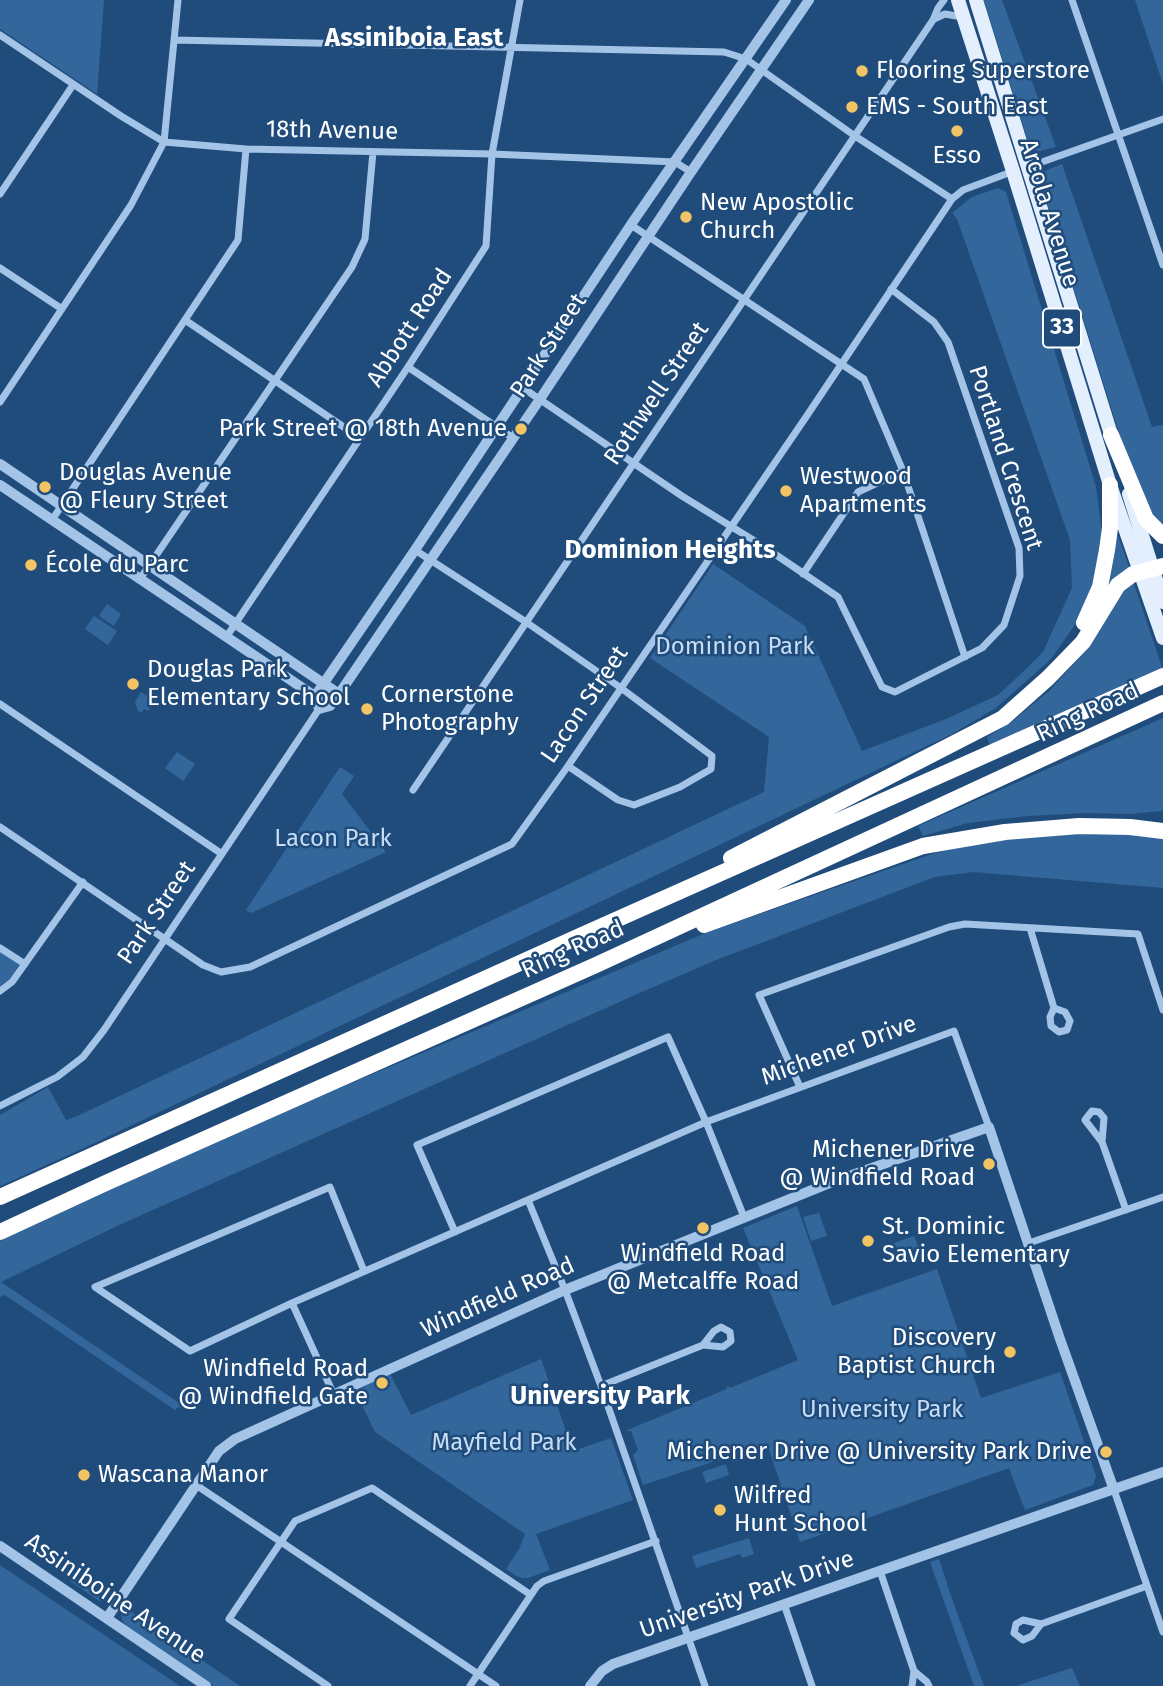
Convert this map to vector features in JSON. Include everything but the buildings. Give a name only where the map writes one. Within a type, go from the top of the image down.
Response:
[{"type":"highway","points":[[1111,435],[1146,519],[1163,536]]},
{"type":"highway","points":[[1048,678],[1081,629],[1100,587],[1110,528],[1110,485]]},
{"type":"highway","points":[[582,935],[1003,718],[1083,642],[1118,585],[1133,574],[1152,568]]},
{"type":"highway","name":"Ring Road","points":[[0,1197],[1163,676]]},
{"type":"highway","name":"Ring Road","points":[[0,1232],[596,965],[1163,703]]},
{"type":"highway","points":[[1130,827],[1163,823]]},
{"type":"highway","points":[[596,965],[923,846],[1004,832],[1079,826],[1163,831]]},
{"type":"main road","name":"Arcola Avenue","points":[[958,0],[1110,485],[1152,568],[1163,638]]},
{"type":"main road","points":[[967,0],[989,47]]},
{"type":"main road","name":"Arcola Avenue","points":[[976,0],[1163,603]]},
{"type":"street","points":[[0,402],[131,205],[164,142],[178,0]]},
{"type":"street","name":"Abbott Road","points":[[227,636],[486,246],[492,154],[520,0]]},
{"type":"street","name":"Park Street","points":[[315,696],[631,225],[786,0]]},
{"type":"street","name":"Park Street","points":[[0,1106],[57,1077],[83,1057],[104,1030],[222,854],[324,708],[339,694],[431,560],[809,0]]},
{"type":"street","name":"Rothwell Street","points":[[413,790],[944,0]]},
{"type":"street","points":[[1072,0],[1117,134],[1159,241],[1163,265]]},
{"type":"street","points":[[933,20],[945,14],[963,18]]},
{"type":"street","name":"18th Avenue","points":[[0,36],[164,142],[246,149],[492,154],[675,162],[691,172]]},
{"type":"street","points":[[174,40],[724,52],[746,59],[952,199]]},
{"type":"street","points":[[0,194],[73,85]]},
{"type":"street","name":"Lacon Street","points":[[0,827],[203,965],[221,972],[250,967],[512,844],[568,766],[952,199],[963,190],[1013,171],[1163,119]]},
{"type":"street","points":[[52,520],[238,240],[246,149]]},
{"type":"street","points":[[140,579],[352,267],[365,239],[373,152]]},
{"type":"street","points":[[631,225],[864,379],[903,471],[965,657]]},
{"type":"street","points":[[0,268],[62,309]]},
{"type":"street","name":"Portland Crescent","points":[[730,526],[838,597],[882,687],[895,692],[982,648],[1004,625],[1020,576],[1019,548],[948,342],[934,322],[891,289]]},
{"type":"street","points":[[185,320],[360,438]]},
{"type":"street","points":[[408,367],[513,438]]},
{"type":"street","points":[[523,388],[730,526]]},
{"type":"street","points":[[0,464],[339,694]]},
{"type":"street","points":[[803,574],[858,492],[903,471]]},
{"type":"street","points":[[0,485],[315,696],[324,708]]},
{"type":"street","points":[[415,550],[526,622],[712,756],[711,769],[680,787],[634,805],[618,800],[568,766]]},
{"type":"street","points":[[0,704],[222,854]]},
{"type":"street","points":[[0,992],[12,982],[83,882]]},
{"type":"street","points":[[800,1087],[759,995],[949,927],[965,924],[1138,934],[1163,1010]]},
{"type":"street","points":[[1030,928],[1054,1008]]},
{"type":"street","points":[[0,948],[24,964]]},
{"type":"street","name":"Michener Drive","points":[[364,1271],[330,1187],[95,1287],[190,1351],[364,1271],[706,1122],[954,1031],[1114,1490]]},
{"type":"street","points":[[455,1232],[417,1145],[668,1037],[744,1217]]},
{"type":"street","points":[[0,1099],[10,1101]]},
{"type":"street","name":"Windfield Road","points":[[107,1618],[219,1451],[235,1439],[565,1290],[832,1182],[989,1127]]},
{"type":"street","points":[[1102,1142],[1126,1210]]},
{"type":"street","points":[[1029,1243],[1163,1197]]},
{"type":"street","points":[[528,1200],[601,1386],[705,1686]]},
{"type":"street","points":[[292,1303],[334,1395]]},
{"type":"street","points":[[601,1386],[703,1345]]},
{"type":"street","name":"University Park Drive","points":[[590,1686],[602,1671],[613,1664],[1163,1472]]},
{"type":"street","points":[[196,1485],[496,1686]]},
{"type":"street","points":[[328,1686],[229,1619],[295,1521],[372,1488],[531,1595]]},
{"type":"street","points":[[1114,1490],[1163,1632]]},
{"type":"street","points":[[470,1686],[537,1586],[544,1581],[656,1541]]},
{"type":"street","name":"Assiniboine Avenue","points":[[0,1546],[206,1686]]},
{"type":"street","points":[[880,1571],[914,1671],[912,1686]]},
{"type":"street","points":[[1041,1624],[1147,1586]]},
{"type":"street","points":[[784,1604],[812,1686]]},
{"type":"street","points":[[914,1671],[929,1686]]},
{"type":"green space","points":[[0,0],[104,0],[97,94],[0,29]]},
{"type":"green space","points":[[984,0],[1002,0],[1056,147],[1037,152],[1029,145]]},
{"type":"green space","points":[[1135,0],[1163,0],[1163,84]]},
{"type":"green space","points":[[1062,164],[1152,427],[1163,426],[1163,528],[1153,519],[1129,465],[1042,187],[1040,179],[1045,171]]},
{"type":"green space","name":"Dominion Park","points":[[998,188],[1006,192],[1096,487],[1103,541],[1095,579],[1081,616],[1051,659],[996,708],[952,734],[0,1186],[0,1115],[48,1087],[66,1120],[75,1117],[764,792],[769,737],[650,658],[713,564],[805,626],[862,751],[946,719],[998,695],[1043,652],[1072,588],[1070,540],[957,219],[952,213],[972,197]]},
{"type":"green space","points":[[1115,533],[1130,570],[1102,602]]},
{"type":"green space","points":[[1134,584],[1163,670],[1129,682],[990,746],[987,737],[1014,720],[1049,691],[1077,660],[1123,589]]},
{"type":"green space","points":[[107,604],[121,614],[114,626],[99,616]]},
{"type":"green space","points":[[94,616],[117,631],[108,645],[85,629]]},
{"type":"green space","points":[[141,692],[155,701],[148,711],[144,709],[141,713],[135,702]]},
{"type":"green space","points":[[1163,718],[1163,811],[1027,816],[968,823],[923,836],[918,826]]},
{"type":"green space","points":[[177,752],[195,764],[183,781],[165,768]]},
{"type":"green space","name":"Lacon Park","points":[[340,767],[354,776],[342,794],[386,852],[251,913],[246,910]]},
{"type":"green space","points":[[1088,833],[1163,836],[1163,888],[973,872],[935,877],[716,960],[635,995],[117,1226],[1,1282],[185,1407],[184,1409],[178,1407],[175,1410],[5,1295],[0,1297],[0,1241],[224,1137],[708,932],[929,855],[976,842]]},
{"type":"green space","points":[[0,952],[20,963],[10,979],[0,986]]},
{"type":"green space","name":"University Park","points":[[797,1206],[832,1306],[937,1269],[981,1398],[1060,1372],[1096,1476],[1093,1485],[1025,1510],[1009,1468],[800,1542],[767,1444],[643,1485],[633,1455],[638,1450],[631,1431],[625,1431],[727,1389],[726,1387],[730,1388],[798,1360],[743,1228]]},
{"type":"green space","points":[[819,1213],[827,1236],[811,1241],[803,1217]]},
{"type":"green space","points":[[914,1236],[919,1248],[913,1250],[916,1260],[906,1263],[903,1254],[898,1255],[894,1243]]},
{"type":"green space","name":"Mayfield Park","points":[[541,1359],[573,1451],[611,1438],[633,1500],[536,1534],[550,1570],[523,1578],[506,1569],[525,1534],[375,1432],[355,1391],[390,1374],[411,1415]]},
{"type":"green space","points":[[726,1464],[729,1475],[706,1483],[702,1472]]},
{"type":"green space","points":[[749,1538],[754,1554],[742,1558],[740,1554],[696,1568],[692,1556]]},
{"type":"green space","points":[[939,1559],[984,1686],[974,1686],[930,1562]]},
{"type":"green space","points":[[0,1565],[180,1686],[0,1686]]},
{"type":"green space","points":[[74,1574],[108,1597],[104,1602],[99,1601],[70,1581]]},
{"type":"green space","points":[[124,1607],[240,1686],[213,1686],[128,1629],[121,1615]]},
{"type":"green space","points":[[1072,1668],[1080,1686],[1016,1686],[1059,1672]]},
{"type":"place","name":"Flooring Superstore","points":[[862,71]]},
{"type":"place","name":"EMS - South East","points":[[852,107]]},
{"type":"place","name":"Esso","points":[[957,131]]},
{"type":"place","name":"New Apostolic Church","points":[[686,217]]},
{"type":"place","name":"Park Street @ 18th Avenue","points":[[521,429]]},
{"type":"place","name":"Douglas Avenue @ Fleury Street","points":[[45,487]]},
{"type":"place","name":"Westwood Apartments","points":[[786,491]]},
{"type":"place","name":"École du Parc","points":[[31,565]]},
{"type":"place","name":"Douglas Park Elementary School","points":[[133,684]]},
{"type":"place","name":"Cornerstone Photography","points":[[367,709]]},
{"type":"place","name":"Michener Drive @ Windfield Road","points":[[989,1164]]},
{"type":"place","name":"Windfield Road @ Metcalffe Road","points":[[703,1228]]},
{"type":"place","name":"St. Dominic Savio Elementary","points":[[868,1241]]},
{"type":"place","name":"Discovery Baptist Church","points":[[1010,1352]]},
{"type":"place","name":"Windfield Road @ Windfield Gate","points":[[382,1383]]},
{"type":"place","name":"Michener Drive @ University Park Drive","points":[[1106,1452]]},
{"type":"place","name":"Wascana Manor","points":[[84,1475]]},
{"type":"place","name":"Wilfred Hunt School","points":[[720,1510]]},
{"type":"district","name":"Assiniboia East","points":[[414,39]]},
{"type":"district","name":"Dominion Heights","points":[[670,551]]},
{"type":"district","name":"University Park","points":[[600,1397]]}]
